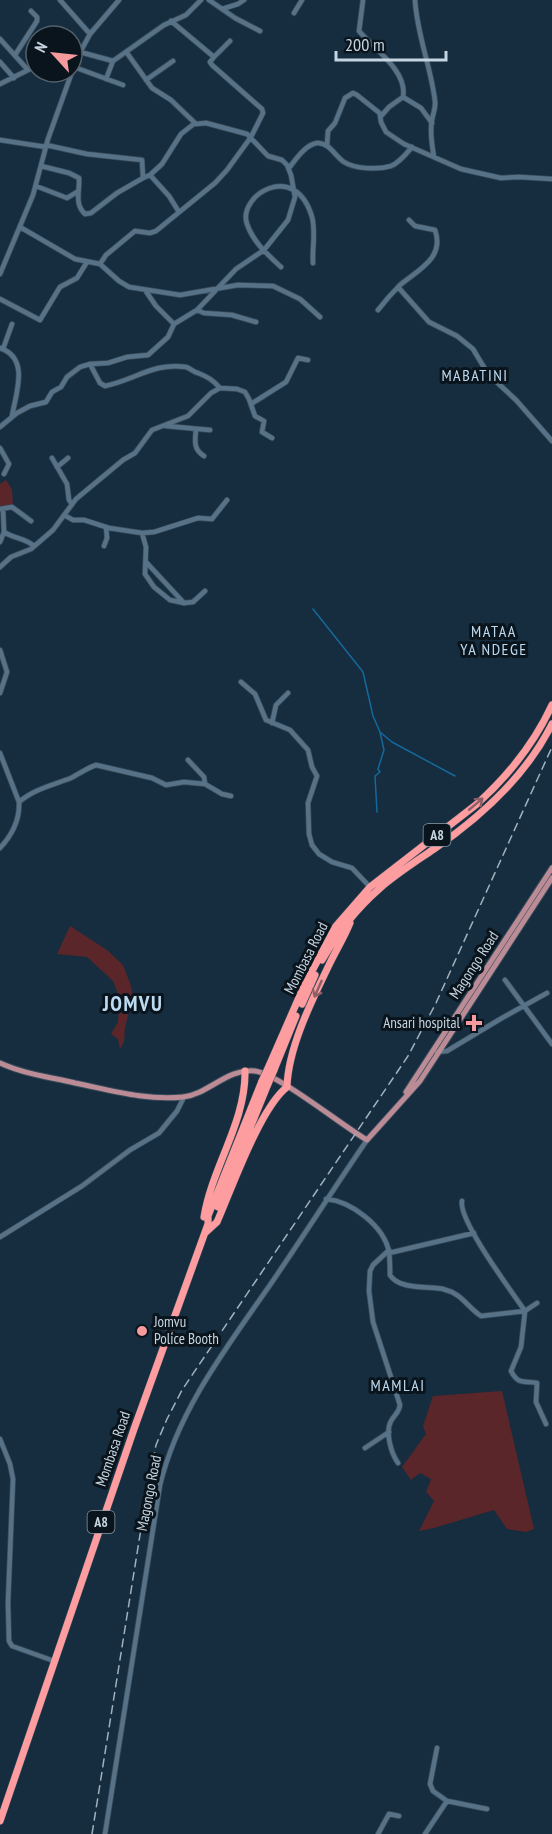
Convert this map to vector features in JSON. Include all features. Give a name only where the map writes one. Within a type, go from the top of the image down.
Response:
[{"type":"highway","name":"Mombasa Road","points":[[296,1012],[317,961],[336,926],[370,887],[494,789],[533,741],[552,705]]},
{"type":"highway","name":"Mombasa Road","points":[[0,1821],[208,1224],[208,1216],[262,1081],[296,1012],[342,928],[378,889],[488,806],[533,758],[552,724]]},
{"type":"highway","points":[[204,1235],[217,1222],[264,1116],[287,1087],[301,1028],[352,918]]},
{"type":"highway","points":[[204,1235],[204,1221],[210,1189],[234,1126],[245,1082],[245,1071]]},
{"type":"main road","name":"Magongo Road","points":[[397,1106],[552,868]]},
{"type":"main road","name":"Magongo Road","points":[[367,1140],[420,1081],[552,878]]},
{"type":"main road","points":[[0,1063],[23,1072],[147,1096],[184,1097],[204,1090],[226,1076],[245,1071],[258,1072],[287,1087],[367,1140]]},
{"type":"street","points":[[60,0],[90,34]]},
{"type":"street","points":[[84,45],[90,34],[119,0]]},
{"type":"street","points":[[106,79],[114,61],[157,29],[190,12],[201,0]]},
{"type":"street","points":[[209,0],[260,31]]},
{"type":"street","points":[[222,9],[244,0]]},
{"type":"street","points":[[294,13],[302,0]]},
{"type":"street","points":[[363,0],[359,32],[383,54],[399,77],[403,87],[403,97]]},
{"type":"street","points":[[416,0],[421,41],[430,70],[435,101],[432,123],[434,157]]},
{"type":"street","points":[[15,55],[38,20],[31,11]]},
{"type":"street","points":[[171,21],[214,57]]},
{"type":"street","points":[[0,39],[24,65]]},
{"type":"street","points":[[100,264],[106,255],[135,231],[154,232],[215,183],[251,136],[262,109],[210,62],[230,41]]},
{"type":"street","points":[[84,53],[114,61]]},
{"type":"street","points":[[0,427],[12,416],[30,406],[46,402],[52,392],[61,387],[67,377],[80,367],[148,355],[168,337],[174,324],[197,310],[236,269],[264,250],[288,220],[294,204],[294,190],[289,168],[282,160],[268,156],[251,136],[237,130],[195,123],[171,100],[152,88],[126,53]]},
{"type":"street","points":[[146,80],[173,61]]},
{"type":"street","points":[[0,62],[14,78]]},
{"type":"street","points":[[84,71],[123,85]]},
{"type":"street","points":[[0,84],[24,72]]},
{"type":"street","points":[[0,274],[36,186],[46,146],[68,84]]},
{"type":"street","points":[[327,146],[327,133],[335,123],[343,102],[348,94],[352,93],[380,115],[385,131],[412,147],[461,169],[493,177],[552,179]]},
{"type":"street","points":[[380,115],[403,97]]},
{"type":"street","points":[[403,97],[421,108],[432,123]]},
{"type":"street","points":[[41,166],[78,177],[80,182],[77,192],[81,210],[84,214],[88,214],[117,193],[150,175],[162,164],[181,134],[195,123]]},
{"type":"street","points":[[0,140],[142,160],[143,178]]},
{"type":"street","points":[[289,168],[308,147],[317,143],[327,146],[343,162],[369,167],[391,166],[412,147]]},
{"type":"street","points":[[150,175],[169,196],[179,212]]},
{"type":"street","points":[[281,267],[264,250],[247,224],[246,217],[249,205],[258,196],[278,185],[288,186],[307,204],[313,223],[313,263]]},
{"type":"street","points":[[36,186],[67,198],[77,192]]},
{"type":"street","points":[[378,310],[398,287],[431,261],[436,245],[435,230],[415,226],[409,220]]},
{"type":"street","points":[[20,227],[75,259],[100,264],[122,283],[145,290],[180,295],[238,285],[273,286],[300,299],[320,317]]},
{"type":"street","points":[[0,299],[40,320],[60,287],[79,276],[87,262]]},
{"type":"street","points":[[398,287],[429,322],[457,336],[473,349],[488,374],[516,400],[552,441]]},
{"type":"street","points":[[145,290],[156,306],[174,324]]},
{"type":"street","points":[[193,294],[204,303]]},
{"type":"street","points":[[197,310],[204,313],[232,315],[256,322]]},
{"type":"street","points":[[12,324],[1,348],[14,356],[20,375],[12,416]]},
{"type":"street","points":[[251,404],[286,382],[298,358],[308,360]]},
{"type":"street","points":[[90,364],[100,383],[105,386],[167,366],[188,367],[210,377],[220,388]]},
{"type":"street","points":[[0,567],[9,558],[28,551],[53,530],[72,504],[123,460],[135,453],[152,430],[188,416],[211,393],[220,388],[245,392],[255,416],[264,421],[262,432],[272,438]]},
{"type":"street","points":[[166,426],[210,430]]},
{"type":"street","points":[[196,429],[195,446],[204,456]]},
{"type":"street","points":[[0,448],[9,464],[4,474]]},
{"type":"street","points":[[52,458],[67,484],[69,500],[72,504]]},
{"type":"street","points":[[57,467],[69,458]]},
{"type":"street","points":[[64,515],[73,520],[84,520],[106,527],[142,533],[154,532],[198,518],[213,519],[227,500]]},
{"type":"street","points":[[0,542],[4,532],[1,509],[12,507],[31,521]]},
{"type":"street","points":[[104,546],[107,538],[106,527]]},
{"type":"street","points":[[4,532],[15,539],[27,540],[34,546]]},
{"type":"street","points":[[142,533],[146,547],[146,577],[154,587],[170,600],[184,603],[194,602],[205,591]]},
{"type":"street","points":[[146,562],[184,603]]},
{"type":"street","points":[[0,650],[7,672],[0,693]]},
{"type":"street","points":[[241,682],[252,690],[265,718],[290,730],[308,750],[312,767],[317,774],[308,807],[309,839],[315,850],[332,862],[350,867],[370,887]]},
{"type":"street","points":[[272,723],[276,705],[288,693]]},
{"type":"street","points":[[0,753],[19,802],[20,816],[0,848]]},
{"type":"street","points":[[188,760],[204,777],[205,784]]},
{"type":"street","points":[[19,802],[36,791],[96,765],[152,778],[166,785],[184,782],[205,784],[222,794],[231,796]]},
{"type":"street","points":[[505,980],[552,1044]]},
{"type":"street","points":[[437,1052],[447,1052],[547,993]]},
{"type":"street","points":[[0,1237],[82,1186],[130,1150],[159,1133],[177,1111],[184,1097]]},
{"type":"street","name":"Magongo Road","points":[[105,1834],[165,1463],[180,1424],[209,1376],[367,1140]]},
{"type":"street","points":[[327,1199],[350,1206],[361,1212],[373,1224],[389,1251],[390,1275],[398,1283],[437,1288],[455,1293],[481,1316],[525,1311],[537,1303]]},
{"type":"street","points":[[462,1201],[463,1214],[497,1271],[525,1311],[521,1347],[511,1371],[523,1382],[537,1383],[536,1402],[546,1424]]},
{"type":"street","points":[[398,1463],[389,1432],[390,1422],[398,1414],[400,1405],[373,1322],[369,1291],[370,1271],[373,1265],[389,1251],[474,1233]]},
{"type":"street","points":[[365,1448],[389,1432]]},
{"type":"street","points":[[0,1439],[13,1479],[8,1603],[9,1641],[12,1646],[54,1661]]},
{"type":"street","points":[[436,1748],[430,1784],[434,1791],[447,1800],[487,1809]]},
{"type":"street","points":[[425,1834],[447,1800]]},
{"type":"street","points":[[378,1834],[390,1814],[399,1816]]},
{"type":"shaded area","points":[[6,480],[12,489],[13,506],[0,507],[0,484]]},
{"type":"shaded area","points":[[70,926],[107,950],[123,965],[133,995],[124,1042],[120,1049],[118,1039],[111,1034],[118,1022],[119,997],[113,981],[87,957],[57,954]]},
{"type":"shaded area","points":[[502,1391],[534,1529],[526,1532],[507,1529],[494,1510],[419,1531],[434,1501],[426,1492],[431,1479],[420,1473],[411,1480],[402,1467],[426,1434],[423,1426],[433,1396]]},
{"type":"waterway","points":[[313,609],[363,672],[373,716],[380,732],[392,742],[455,776]]},
{"type":"waterway","points":[[377,812],[375,776],[380,772],[378,769],[384,750],[380,732]]},
{"type":"railway","points":[[92,1834],[148,1485],[156,1445],[167,1419],[182,1390],[408,1056],[436,1003],[552,747]]},
{"type":"place","name":"Ansari hospital","points":[[474,1023]]},
{"type":"place","name":"Jomvu Police Booth","points":[[142,1331]]},
{"type":"district","name":"MABATINI","points":[[475,375]]},
{"type":"district","name":"MATAA YA NDEGE","points":[[494,640]]},
{"type":"district","name":"JOMVU","points":[[133,1004]]},
{"type":"district","name":"MAMLAI","points":[[398,1385]]}]
